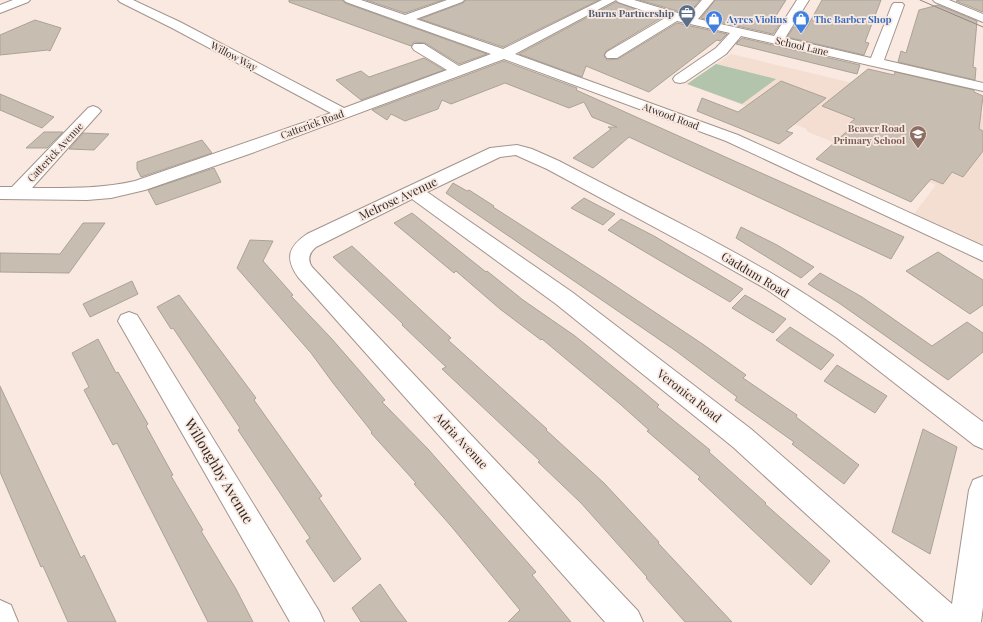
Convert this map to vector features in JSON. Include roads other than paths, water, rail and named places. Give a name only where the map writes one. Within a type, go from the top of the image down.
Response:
[{"type":"street","points":[[0,9],[24,0]]},
{"type":"street","name":"Willow Way","points":[[124,0],[176,25],[343,113]]},
{"type":"street","name":"Atwood Road","points":[[350,0],[504,54],[732,138],[983,254]]},
{"type":"street","points":[[405,19],[458,0]]},
{"type":"street","name":"Catterick Road","points":[[0,194],[86,194],[129,189],[246,149],[504,54],[611,0]]},
{"type":"street","name":"School Lane","points":[[622,0],[690,21],[983,87]]},
{"type":"street","points":[[690,21],[708,0]]},
{"type":"street","points":[[777,41],[802,0]]},
{"type":"street","points":[[939,0],[983,18]]},
{"type":"street","points":[[876,63],[898,5]]},
{"type":"street","points":[[612,55],[675,17]]},
{"type":"street","points":[[680,79],[720,51],[738,32]]},
{"type":"street","points":[[419,48],[458,71]]},
{"type":"street","name":"Catterick Avenue","points":[[17,193],[93,111]]},
{"type":"street","name":"Melrose Avenue","points":[[299,258],[300,252],[304,246],[314,239],[496,152],[505,150]]},
{"type":"street","name":"Gaddum Road","points":[[505,150],[517,150],[553,165],[711,249],[773,284],[844,332],[983,437]]},
{"type":"street","name":"Veronica Road","points":[[414,192],[564,298],[742,438],[948,622]]},
{"type":"street","name":"Adria Avenue","points":[[299,258],[300,266],[305,272],[627,622]]},
{"type":"street","name":"Willoughby Avenue","points":[[130,321],[308,622]]},
{"type":"street","points":[[966,622],[978,570],[983,490]]},
{"type":"street","points":[[0,616],[2,622]]},
{"type":"tram line","points":[[920,0],[983,27]]},
{"type":"place","name":"Burns Partnership","points":[[687,28]]},
{"type":"place","name":"Ayres Violins","points":[[714,34]]},
{"type":"place","name":"The Barber Shop","points":[[801,34]]},
{"type":"place","name":"Beaver Road Primary School","points":[[918,149]]}]
